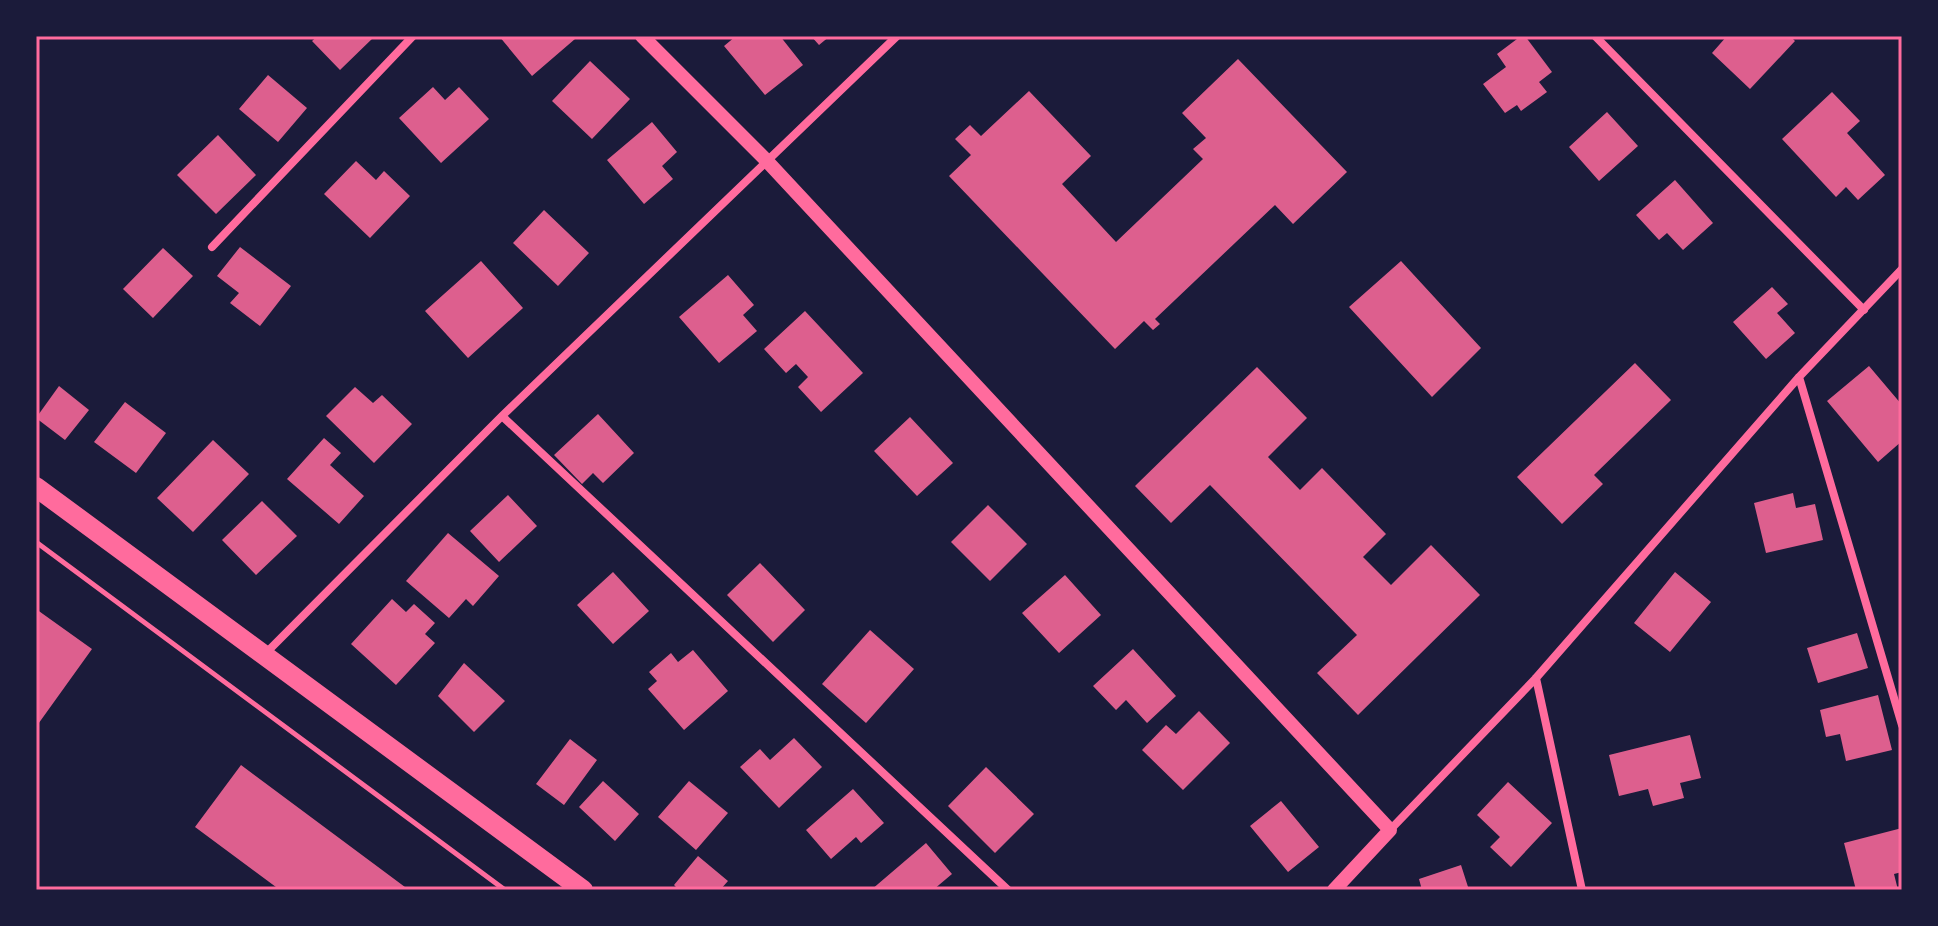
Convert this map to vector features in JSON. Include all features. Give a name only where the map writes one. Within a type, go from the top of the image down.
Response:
[{"type":"main road","points":[[36,487],[266,653],[583,890]]},
{"type":"street","points":[[212,247],[413,36]]},
{"type":"street","points":[[642,36],[766,160],[1390,830]]},
{"type":"street","points":[[266,653],[502,416],[897,36]]},
{"type":"street","points":[[1595,36],[1864,310]]},
{"type":"street","points":[[1334,890],[1536,678],[1799,377],[1902,269]]},
{"type":"street","points":[[1799,377],[1902,725]]},
{"type":"street","points":[[502,416],[1008,890]]},
{"type":"street","points":[[1536,678],[1582,890]]},
{"type":"path","points":[[36,542],[505,890]]},
{"type":"building","points":[[318,36],[375,36],[340,70],[312,41]]},
{"type":"building","points":[[499,36],[572,36],[575,39],[532,76]]},
{"type":"building","points":[[736,36],[780,36],[803,65],[765,95],[724,46]]},
{"type":"building","points":[[811,36],[830,36],[819,45]]},
{"type":"building","points":[[1525,36],[1552,72],[1539,82],[1547,92],[1521,111],[1517,105],[1505,113],[1483,84],[1506,67],[1497,54]]},
{"type":"building","points":[[1727,36],[1790,36],[1795,41],[1750,89],[1712,53]]},
{"type":"building","points":[[1238,59],[1347,172],[1293,224],[1275,205],[1155,319],[1160,324],[1153,330],[1144,321],[1115,349],[949,176],[971,155],[955,139],[970,125],[981,136],[1029,91],[1091,156],[1062,184],[1116,242],[1203,159],[1193,149],[1206,138],[1182,113]]},
{"type":"building","points":[[590,61],[630,99],[592,139],[552,101]]},
{"type":"building","points":[[268,75],[307,108],[278,142],[239,109]]},
{"type":"building","points":[[433,87],[445,100],[459,87],[489,119],[441,163],[399,118]]},
{"type":"building","points":[[1832,92],[1860,121],[1847,133],[1885,175],[1858,200],[1846,187],[1836,197],[1782,139]]},
{"type":"building","points":[[1607,112],[1638,146],[1599,181],[1569,147]]},
{"type":"building","points":[[652,122],[677,152],[662,166],[673,179],[644,204],[607,160]]},
{"type":"building","points":[[218,135],[256,175],[216,214],[177,175]]},
{"type":"building","points":[[356,161],[376,180],[384,171],[410,196],[370,238],[324,194]]},
{"type":"building","points":[[1675,180],[1713,223],[1683,250],[1667,233],[1659,240],[1636,215]]},
{"type":"building","points":[[544,210],[589,253],[558,286],[513,243]]},
{"type":"building","points":[[240,247],[291,286],[260,326],[230,303],[239,293],[217,276]]},
{"type":"building","points":[[163,248],[193,276],[153,318],[123,289]]},
{"type":"building","points":[[481,261],[523,308],[468,358],[425,311]]},
{"type":"building","points":[[1401,261],[1481,348],[1432,397],[1349,307]]},
{"type":"building","points":[[728,275],[754,305],[743,315],[757,331],[719,363],[679,317]]},
{"type":"building","points":[[1772,287],[1788,304],[1777,313],[1795,333],[1766,359],[1733,322]]},
{"type":"building","points":[[805,311],[863,373],[821,412],[798,387],[808,377],[796,364],[786,373],[764,349]]},
{"type":"building","points":[[1635,363],[1671,400],[1594,475],[1603,484],[1562,524],[1517,477]]},
{"type":"building","points":[[1869,366],[1902,405],[1902,441],[1878,462],[1827,401]]},
{"type":"building","points":[[1257,367],[1307,418],[1268,457],[1300,490],[1322,468],[1386,534],[1363,557],[1391,585],[1431,545],[1480,595],[1358,715],[1317,673],[1357,635],[1210,485],[1171,523],[1135,486]]},
{"type":"building","points":[[59,386],[89,410],[65,440],[36,418]]},
{"type":"building","points":[[355,387],[373,403],[382,395],[412,424],[374,463],[326,416]]},
{"type":"building","points":[[125,402],[166,433],[136,473],[94,442]]},
{"type":"building","points":[[598,414],[634,453],[603,483],[593,473],[582,484],[554,455]]},
{"type":"building","points":[[910,417],[953,463],[917,496],[874,451]]},
{"type":"building","points":[[324,438],[341,453],[330,465],[364,496],[339,524],[287,479]]},
{"type":"building","points":[[213,440],[249,474],[193,532],[157,498]]},
{"type":"building","points":[[1793,493],[1796,508],[1815,504],[1823,540],[1766,553],[1754,503]]},
{"type":"building","points":[[508,495],[537,526],[499,562],[470,531]]},
{"type":"building","points":[[262,501],[297,536],[256,575],[222,540]]},
{"type":"building","points":[[988,505],[1027,544],[990,581],[951,542]]},
{"type":"building","points":[[448,533],[499,576],[473,606],[466,599],[449,618],[406,581]]},
{"type":"building","points":[[760,563],[805,610],[773,642],[727,595]]},
{"type":"building","points":[[613,572],[649,611],[613,644],[577,605]]},
{"type":"building","points":[[1675,572],[1711,602],[1670,652],[1634,623]]},
{"type":"building","points":[[1065,575],[1101,615],[1059,653],[1022,613]]},
{"type":"building","points":[[392,599],[406,612],[414,604],[435,623],[425,634],[435,643],[396,685],[351,644]]},
{"type":"building","points":[[36,609],[92,649],[36,727]]},
{"type":"building","points":[[870,630],[914,669],[866,723],[822,684]]},
{"type":"building","points":[[1857,633],[1868,668],[1818,683],[1807,648]]},
{"type":"building","points":[[1133,649],[1176,696],[1147,723],[1126,700],[1116,710],[1093,686]]},
{"type":"building","points":[[693,650],[728,691],[684,730],[648,689],[657,681],[649,672],[671,653],[678,662]]},
{"type":"building","points":[[464,663],[505,701],[474,732],[438,696]]},
{"type":"building","points":[[1878,695],[1892,750],[1846,761],[1840,734],[1826,737],[1820,710]]},
{"type":"building","points":[[1199,711],[1230,743],[1183,790],[1142,750],[1166,725],[1176,734]]},
{"type":"building","points":[[1690,735],[1701,778],[1680,783],[1684,798],[1653,806],[1648,789],[1619,796],[1609,755]]},
{"type":"building","points":[[794,738],[822,767],[779,808],[740,767],[760,749],[770,760]]},
{"type":"building","points":[[570,739],[597,760],[564,805],[536,784]]},
{"type":"building","points":[[241,765],[409,890],[280,890],[195,827]]},
{"type":"building","points":[[986,767],[1034,814],[995,853],[948,806]]},
{"type":"building","points":[[603,781],[639,814],[615,841],[579,807]]},
{"type":"building","points":[[689,781],[728,813],[696,850],[658,817]]},
{"type":"building","points":[[1508,782],[1552,823],[1511,867],[1490,847],[1500,837],[1477,815]]},
{"type":"building","points":[[853,789],[884,823],[861,843],[856,837],[831,859],[806,830]]},
{"type":"building","points":[[1281,801],[1319,847],[1288,872],[1250,826]]},
{"type":"building","points":[[1902,828],[1902,872],[1894,874],[1898,890],[1856,890],[1844,843]]},
{"type":"building","points":[[926,843],[952,874],[933,890],[871,890]]},
{"type":"building","points":[[698,856],[728,881],[720,890],[679,890],[674,885]]},
{"type":"building","points":[[1461,865],[1469,890],[1422,890],[1419,879]]}]
